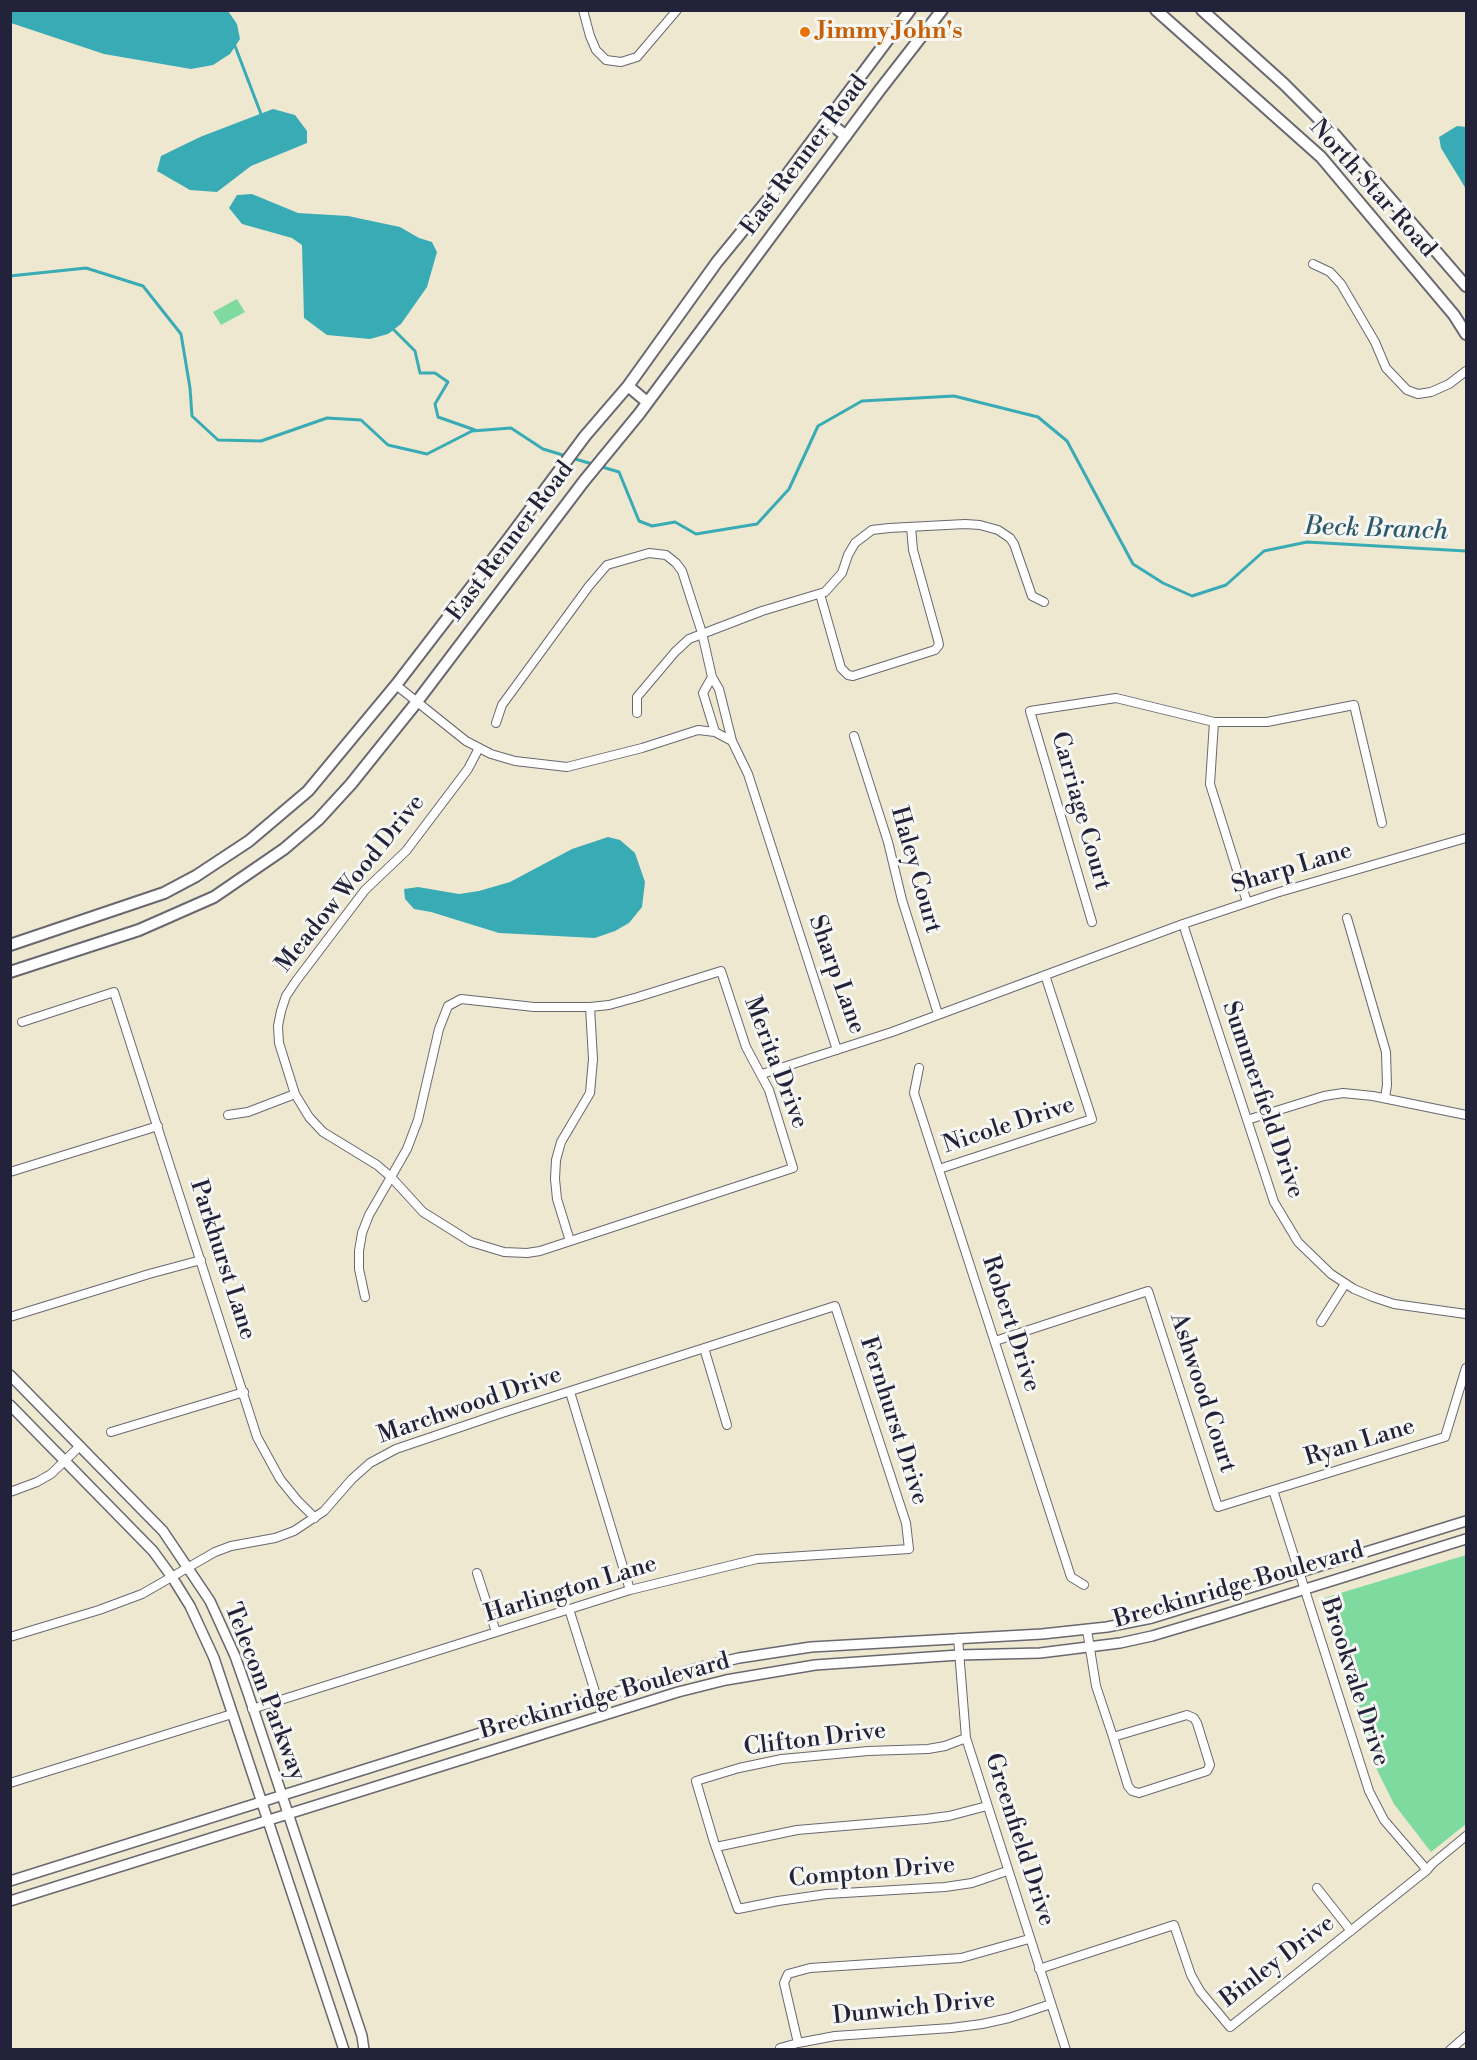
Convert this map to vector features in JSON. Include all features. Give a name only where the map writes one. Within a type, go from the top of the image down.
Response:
[{"type":"main road","name":"East Renner Road","points":[[10,945],[164,893],[196,876],[249,841],[308,791],[396,685],[585,436],[628,386],[717,262],[771,196],[910,10]]},
{"type":"main road","name":"East Renner Road","points":[[10,972],[148,926],[214,897],[284,849],[318,820],[351,784],[416,702],[584,481],[648,402],[942,10]]},
{"type":"main road","name":"North Star Road","points":[[1156,10],[1321,157],[1454,315],[1467,334]]},
{"type":"main road","name":"North Star Road","points":[[1202,10],[1279,79],[1336,136],[1467,286]]},
{"type":"main road","points":[[827,121],[846,136]]},
{"type":"main road","points":[[628,386],[648,402]]},
{"type":"street","points":[[583,10],[596,50],[606,60],[621,62],[637,57],[677,10]]},
{"type":"street","points":[[1313,264],[1330,272],[1341,284],[1375,342],[1386,368],[1407,390],[1418,394],[1431,392],[1449,384],[1467,371]]},
{"type":"street","points":[[637,713],[637,697],[689,639],[762,611],[825,592],[842,573],[852,548],[866,534],[881,529],[980,525],[1006,534],[1014,544],[1032,596],[1044,602]]},
{"type":"street","points":[[820,594],[841,668],[848,675],[854,676],[931,653],[938,647],[938,640],[913,550],[911,527]]},
{"type":"street","points":[[496,723],[502,705],[607,565],[649,553],[666,555],[682,571],[702,633],[712,678],[703,693],[715,732]]},
{"type":"street","name":"Sharp Lane","points":[[712,678],[719,689],[732,741],[748,774],[837,1050],[1247,902],[1467,838]]},
{"type":"street","points":[[396,685],[466,741],[491,754],[515,762],[567,766],[642,748],[698,730],[715,732],[732,741]]},
{"type":"street","name":"Carriage Court","points":[[1092,922],[1030,711],[1116,698],[1214,722]]},
{"type":"street","points":[[1247,902],[1210,784],[1214,722],[1267,722],[1354,705],[1382,823]]},
{"type":"street","name":"Haley Court","points":[[854,736],[888,842],[902,900],[938,1014]]},
{"type":"street","name":"Meadow Wood Drive","points":[[479,748],[468,769],[406,851],[375,878],[365,890],[286,996],[278,1026],[279,1043],[295,1094],[309,1117],[324,1132],[377,1165],[423,1212],[471,1242],[491,1250],[527,1253],[540,1251],[793,1168]]},
{"type":"street","points":[[1347,918],[1386,1052],[1385,1098]]},
{"type":"street","name":"Summerfield Drive","points":[[1183,924],[1274,1202],[1281,1216],[1308,1254],[1345,1284],[1394,1304],[1467,1314]]},
{"type":"street","name":"Merita Drive","points":[[590,1007],[609,1005],[721,971],[746,1047],[769,1090],[793,1168]]},
{"type":"street","name":"Nicole Drive","points":[[939,1169],[1092,1119],[1045,975]]},
{"type":"street","name":"Parkhurst Lane","points":[[22,1022],[114,992],[257,1437],[270,1462],[297,1500],[315,1518]]},
{"type":"street","points":[[365,1297],[359,1269],[362,1233],[369,1215],[407,1149],[418,1120],[439,1029],[447,1006],[461,999],[534,1007],[590,1007],[593,1059],[590,1093],[561,1142],[556,1160],[556,1199],[570,1241]]},
{"type":"street","points":[[762,1074],[837,1050]]},
{"type":"street","name":"Robert Drive","points":[[919,1068],[914,1093],[1071,1577],[1084,1586]]},
{"type":"street","points":[[1247,1120],[1324,1096],[1343,1093],[1385,1098],[1467,1116]]},
{"type":"street","points":[[228,1115],[248,1112],[295,1094]]},
{"type":"street","points":[[10,1172],[158,1126]]},
{"type":"street","points":[[10,1317],[141,1276],[201,1260]]},
{"type":"street","points":[[1321,1322],[1345,1284]]},
{"type":"street","name":"Ashwood Court","points":[[994,1341],[1148,1292],[1218,1507]]},
{"type":"street","name":"Marchwood Drive","points":[[10,1637],[131,1598],[158,1586],[188,1566],[223,1549],[275,1538],[294,1531],[324,1511],[352,1479],[370,1463],[386,1454],[428,1438],[835,1306]]},
{"type":"street","name":"Fernhurst Drive","points":[[835,1306],[906,1523],[909,1549]]},
{"type":"street","points":[[704,1348],[727,1425]]},
{"type":"street","name":"Ryan Lane","points":[[1218,1507],[1445,1437],[1467,1368]]},
{"type":"street","name":"Telecom Parkway","points":[[10,1375],[163,1531],[210,1601],[235,1656],[289,1813],[362,2036],[364,2049]]},
{"type":"street","points":[[111,1432],[244,1392]]},
{"type":"street","points":[[570,1392],[630,1590]]},
{"type":"street","name":"Telecom Parkway","points":[[10,1405],[153,1551],[190,1606],[214,1658],[344,2049]]},
{"type":"street","points":[[10,1492],[37,1482],[51,1473],[80,1446]]},
{"type":"street","name":"Brookvale Drive","points":[[1273,1490],[1303,1589],[1376,1807],[1384,1820],[1427,1870]]},
{"type":"street","name":"Breckinridge Boulevard","points":[[10,1881],[696,1668],[739,1658],[811,1647],[1042,1634],[1087,1630],[1152,1618],[1467,1521]]},
{"type":"street","name":"Breckinridge Boulevard","points":[[10,1901],[602,1714],[726,1680],[815,1665],[959,1654],[1041,1653],[1152,1636],[1467,1539]]},
{"type":"street","name":"Harlington Lane","points":[[252,1710],[630,1590],[757,1559],[909,1549]]},
{"type":"street","points":[[477,1573],[496,1632]]},
{"type":"street","points":[[569,1609],[602,1714]]},
{"type":"street","points":[[1087,1630],[1096,1686],[1128,1786],[1132,1791],[1139,1793],[1202,1774],[1207,1772],[1210,1765],[1197,1723],[1194,1718],[1187,1715],[1113,1737]]},
{"type":"street","name":"Greenfield Drive","points":[[958,1638],[966,1738],[1066,2049]]},
{"type":"street","points":[[10,1783],[232,1714]]},
{"type":"street","name":"Clifton Drive","points":[[738,1909],[696,1781],[739,1768],[782,1760],[868,1751],[928,1749],[945,1746],[966,1738]]},
{"type":"street","points":[[716,1847],[797,1830],[937,1818],[987,1806]]},
{"type":"street","name":"Binley Drive","points":[[1040,1969],[1174,1925],[1191,1975],[1200,1991],[1230,2027],[1467,1836]]},
{"type":"street","name":"Compton Drive","points":[[738,1909],[827,1894],[945,1887],[972,1883],[1007,1871]]},
{"type":"street","points":[[29,1875],[35,1893]]},
{"type":"street","points":[[1317,1888],[1351,1931]]},
{"type":"street","points":[[798,2043],[784,1983],[788,1974],[810,1968],[961,1958],[1029,1939]]},
{"type":"street","name":"Dunwich Drive","points":[[780,2049],[835,2036],[981,2024],[1009,2018],[1051,2004]]},
{"type":"street","points":[[1450,2049],[1467,2036]]},
{"type":"green space","points":[[237,299],[245,312],[221,325],[213,312]]},
{"type":"green space","points":[[1466,1555],[1466,1824],[1431,1852],[1394,1804],[1377,1770],[1324,1598]]},
{"type":"water","points":[[11,10],[228,11],[237,24],[240,39],[230,54],[213,65],[191,69],[104,54],[11,23]]},
{"type":"water","points":[[273,109],[295,115],[307,131],[307,143],[251,166],[217,192],[190,190],[157,171],[161,156],[200,137]]},
{"type":"water","points":[[1457,126],[1466,127],[1466,189],[1441,148],[1439,137]]},
{"type":"water","points":[[252,194],[298,213],[348,216],[400,227],[419,238],[432,242],[437,252],[427,287],[401,324],[388,334],[370,339],[327,335],[304,318],[302,245],[292,238],[242,224],[229,208],[237,195]]},
{"type":"water","points":[[608,837],[620,840],[635,853],[645,882],[642,907],[629,923],[595,938],[499,933],[414,909],[405,899],[404,889],[418,887],[459,894],[510,882],[572,849]]},
{"type":"waterway","points":[[232,44],[235,46],[261,114],[259,117]]},
{"type":"waterway","name":"Beck Branch","points":[[10,276],[86,268],[143,286],[181,334],[192,416],[218,440],[261,441],[327,418],[361,420],[388,445],[427,454],[472,431],[511,428],[543,449],[566,456]]},
{"type":"waterway","points":[[392,328],[415,351],[420,373],[435,373],[448,382],[435,404],[438,417],[475,430]]},
{"type":"waterway","name":"Beck Branch","points":[[572,458],[619,472],[639,521],[652,526],[675,522],[696,534],[757,524],[789,489],[818,426],[862,401],[954,396],[1038,417],[1067,441],[1133,564],[1163,583],[1192,596],[1226,585],[1264,551],[1307,542],[1466,551]]},
{"type":"place","name":"Jimmy John's","points":[[805,32]]}]
